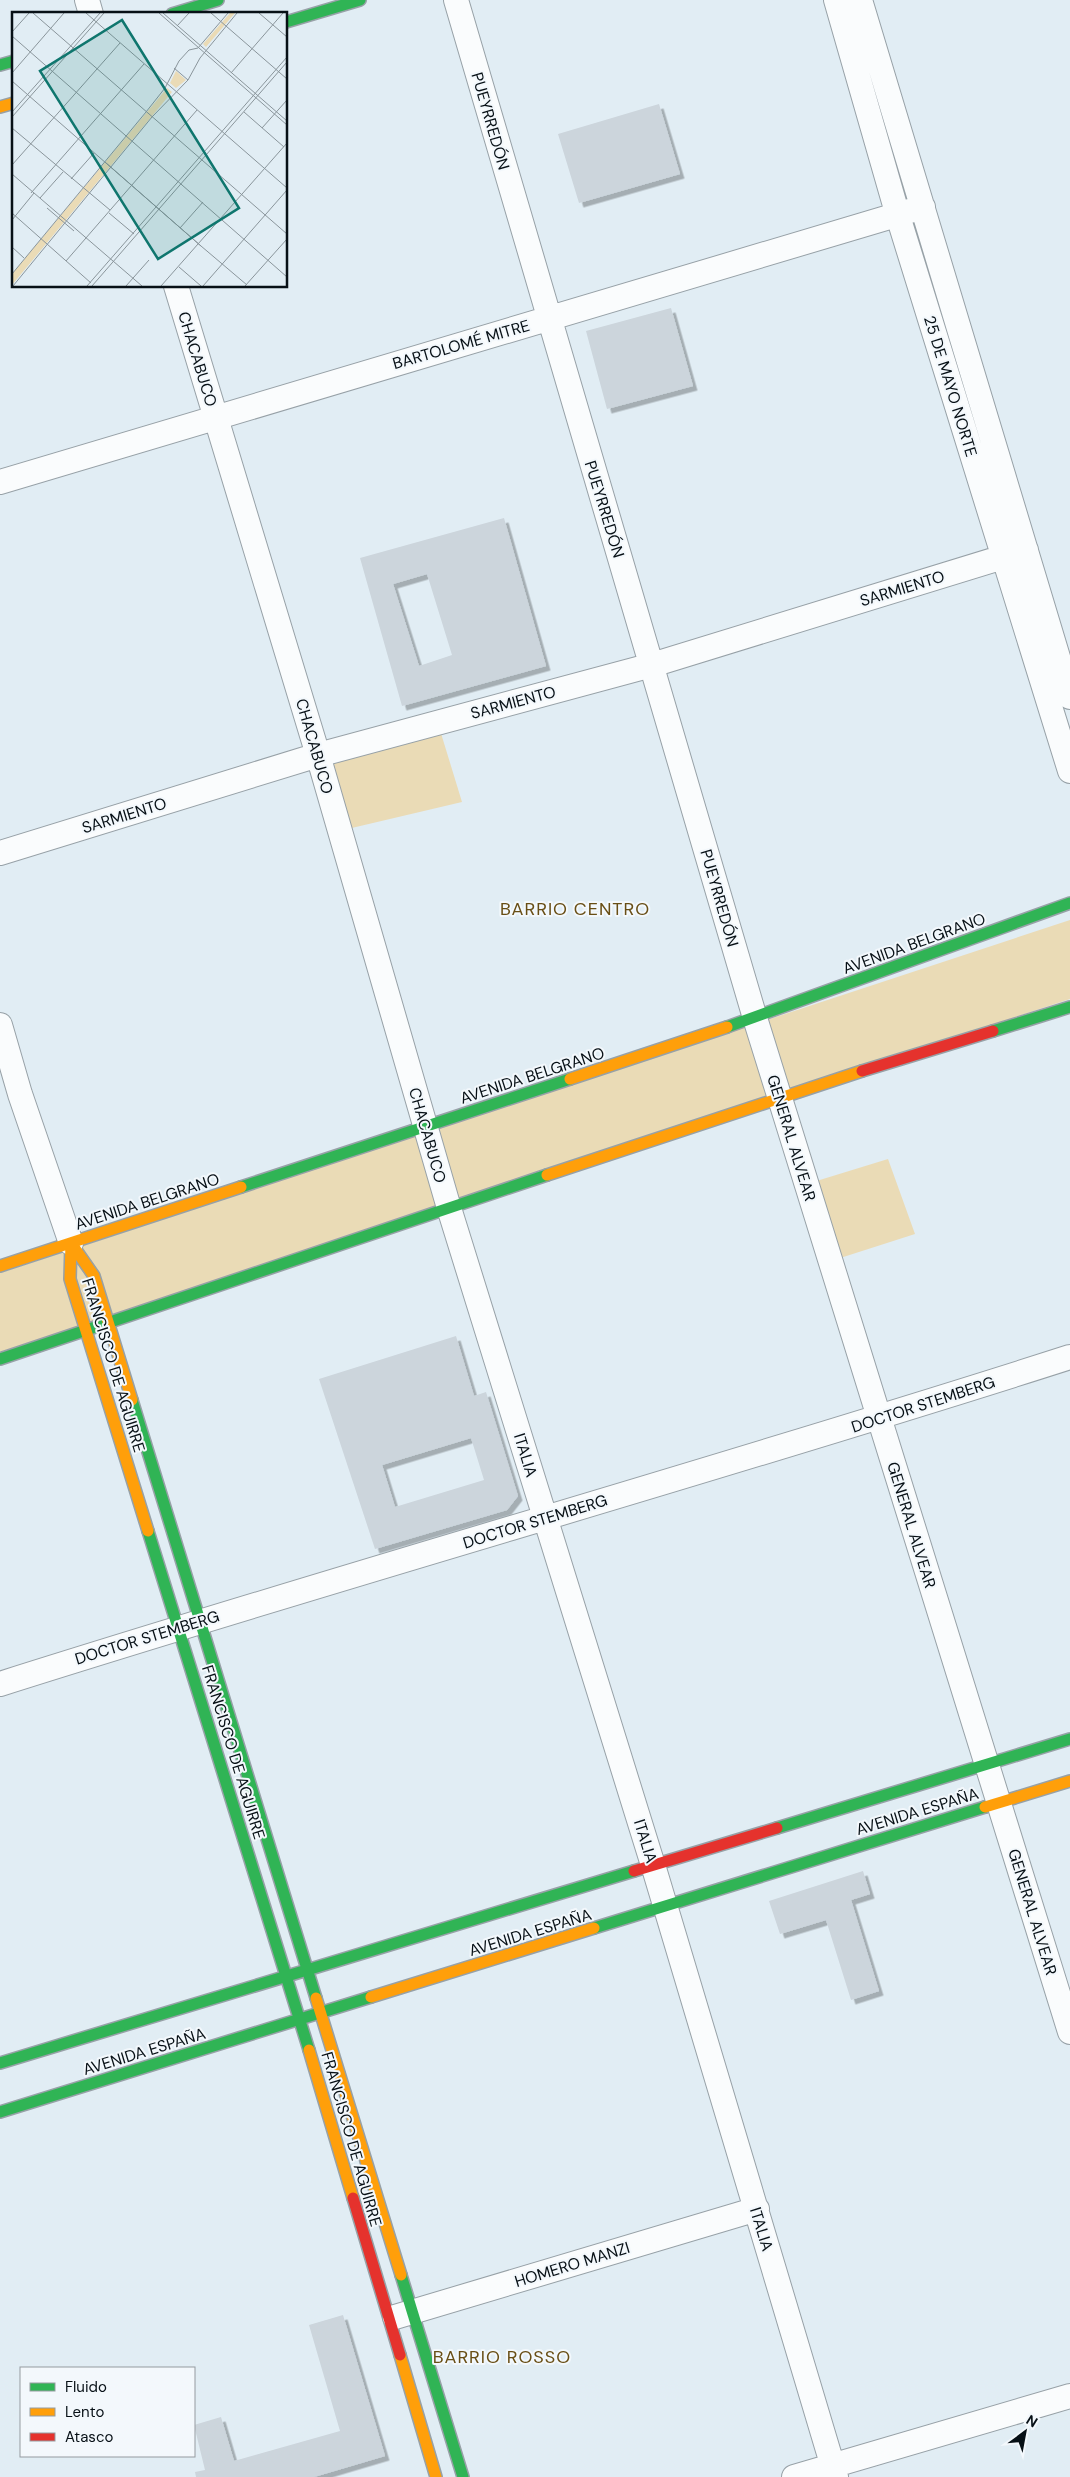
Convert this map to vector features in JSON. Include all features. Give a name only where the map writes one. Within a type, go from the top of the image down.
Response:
[{"type":"street","points":[[87,0],[91,12]]},
{"type":"street","points":[[179,12],[218,0]]},
{"type":"street","points":[[288,21],[360,0]]},
{"type":"street","name":"PUEYRREDÓN","points":[[456,0],[548,319],[755,1018]]},
{"type":"street","name":"25 DE MAYO NORTE","points":[[836,0],[898,216],[1016,554],[1070,697]]},
{"type":"street","name":"25 DE MAYO NORTE","points":[[860,0],[923,207],[1016,554],[1070,771]]},
{"type":"street","name":"BARTOLOMÉ MITRE","points":[[0,482],[216,416],[898,216],[923,207]]},
{"type":"street","name":"CHACABUCO","points":[[177,288],[318,755],[449,1208]]},
{"type":"street","name":"SARMIENTO","points":[[0,853],[318,755],[652,665],[1016,554]]},
{"type":"street","name":"AVENIDA BELGRANO","points":[[0,1266],[755,1018],[1070,904]]},
{"type":"street","points":[[0,1359],[779,1096],[1070,1007]]},
{"type":"street","name":"GENERAL ALVEAR","points":[[755,1018],[1070,2032]]},
{"type":"street","points":[[0,1025],[10,1097],[71,1243]]},
{"type":"street","name":"ITALIA","points":[[449,1208],[653,1865],[834,2471]]},
{"type":"street","name":"FRANCISCO DE AGUIRRE","points":[[71,1243],[94,1276],[108,1322],[189,1624],[287,1976],[436,2477]]},
{"type":"street","name":"FRANCISCO DE AGUIRRE","points":[[71,1243],[70,1279],[86,1330],[307,1970],[463,2477]]},
{"type":"street","name":"DOCTOR STEMBERG","points":[[0,1684],[189,1624],[879,1418],[1070,1357]]},
{"type":"street","name":"AVENIDA ESPAÑA","points":[[0,2063],[1070,1739]]},
{"type":"street","name":"AVENIDA ESPAÑA","points":[[0,2112],[321,2014],[1070,1780]]},
{"type":"street","name":"HOMERO MANZI","points":[[388,2319],[756,2209]]},
{"type":"street","points":[[794,2477],[834,2471],[1070,2396]]},
{"type":"shaded area","points":[[440,730],[462,802],[339,831],[318,764]]},
{"type":"shaded area","points":[[1070,920],[1070,999],[0,1352],[0,1273]]},
{"type":"shaded area","points":[[888,1159],[915,1234],[834,1260],[810,1183]]},
{"type":"building","points":[[659,104],[680,174],[579,203],[558,134]]},
{"type":"building","points":[[671,308],[693,386],[607,409],[586,331]]},
{"type":"building","points":[[504,518],[546,666],[402,706],[360,558]],"holes":[[[427,574],[452,655],[419,666],[393,584]]]},
{"type":"building","points":[[456,1336],[474,1396],[486,1392],[518,1496],[507,1510],[375,1549],[319,1379]],"holes":[[[471,1438],[484,1480],[395,1507],[382,1465]]]},
{"type":"building","points":[[863,1871],[870,1894],[851,1900],[879,1991],[851,2000],[826,1920],[780,1934],[769,1901]]},
{"type":"building","points":[[343,2315],[385,2456],[314,2477],[196,2477],[195,2472],[205,2470],[195,2425],[221,2417],[234,2461],[340,2431],[309,2325]]},
{"type":"traffic: fast","points":[[179,12],[218,0]]},
{"type":"traffic: fast","points":[[288,21],[360,0]]},
{"type":"traffic: fast","points":[[0,65],[12,62]]},
{"type":"traffic: fast","points":[[727,1027],[1070,903]]},
{"type":"traffic: fast","points":[[993,1031],[1070,1007]]},
{"type":"traffic: fast","points":[[241,1187],[570,1079]]},
{"type":"traffic: fast","points":[[0,1359],[547,1175]]},
{"type":"traffic: fast","points":[[132,1400],[316,1998]]},
{"type":"traffic: fast","points":[[148,1531],[309,2050]]},
{"type":"traffic: fast","points":[[777,1828],[1070,1739]]},
{"type":"traffic: fast","points":[[594,1928],[985,1807]]},
{"type":"traffic: fast","points":[[0,2063],[634,1871]]},
{"type":"traffic: fast","points":[[0,2112],[371,1997]]},
{"type":"traffic: fast","points":[[401,2275],[463,2477]]},
{"type":"traffic: slow","points":[[0,107],[12,104]]},
{"type":"traffic: slow","points":[[570,1079],[727,1027]]},
{"type":"traffic: slow","points":[[547,1175],[862,1071]]},
{"type":"traffic: slow","points":[[0,1266],[241,1187]]},
{"type":"traffic: slow","points":[[71,1243],[94,1276],[132,1400]]},
{"type":"traffic: slow","points":[[71,1243],[70,1279],[148,1531]]},
{"type":"traffic: slow","points":[[985,1807],[1070,1781]]},
{"type":"traffic: slow","points":[[371,1997],[594,1928]]},
{"type":"traffic: slow","points":[[316,1998],[401,2275]]},
{"type":"traffic: slow","points":[[309,2050],[353,2198]]},
{"type":"traffic: slow","points":[[400,2355],[436,2477]]},
{"type":"traffic: jam","points":[[862,1071],[993,1031]]},
{"type":"traffic: jam","points":[[634,1871],[777,1828]]},
{"type":"traffic: jam","points":[[353,2198],[400,2355]]},
{"type":"district","name":"BARRIO CENTRO","points":[[575,909]]},
{"type":"district","name":"BARRIO ROSSO","points":[[502,2357]]}]
